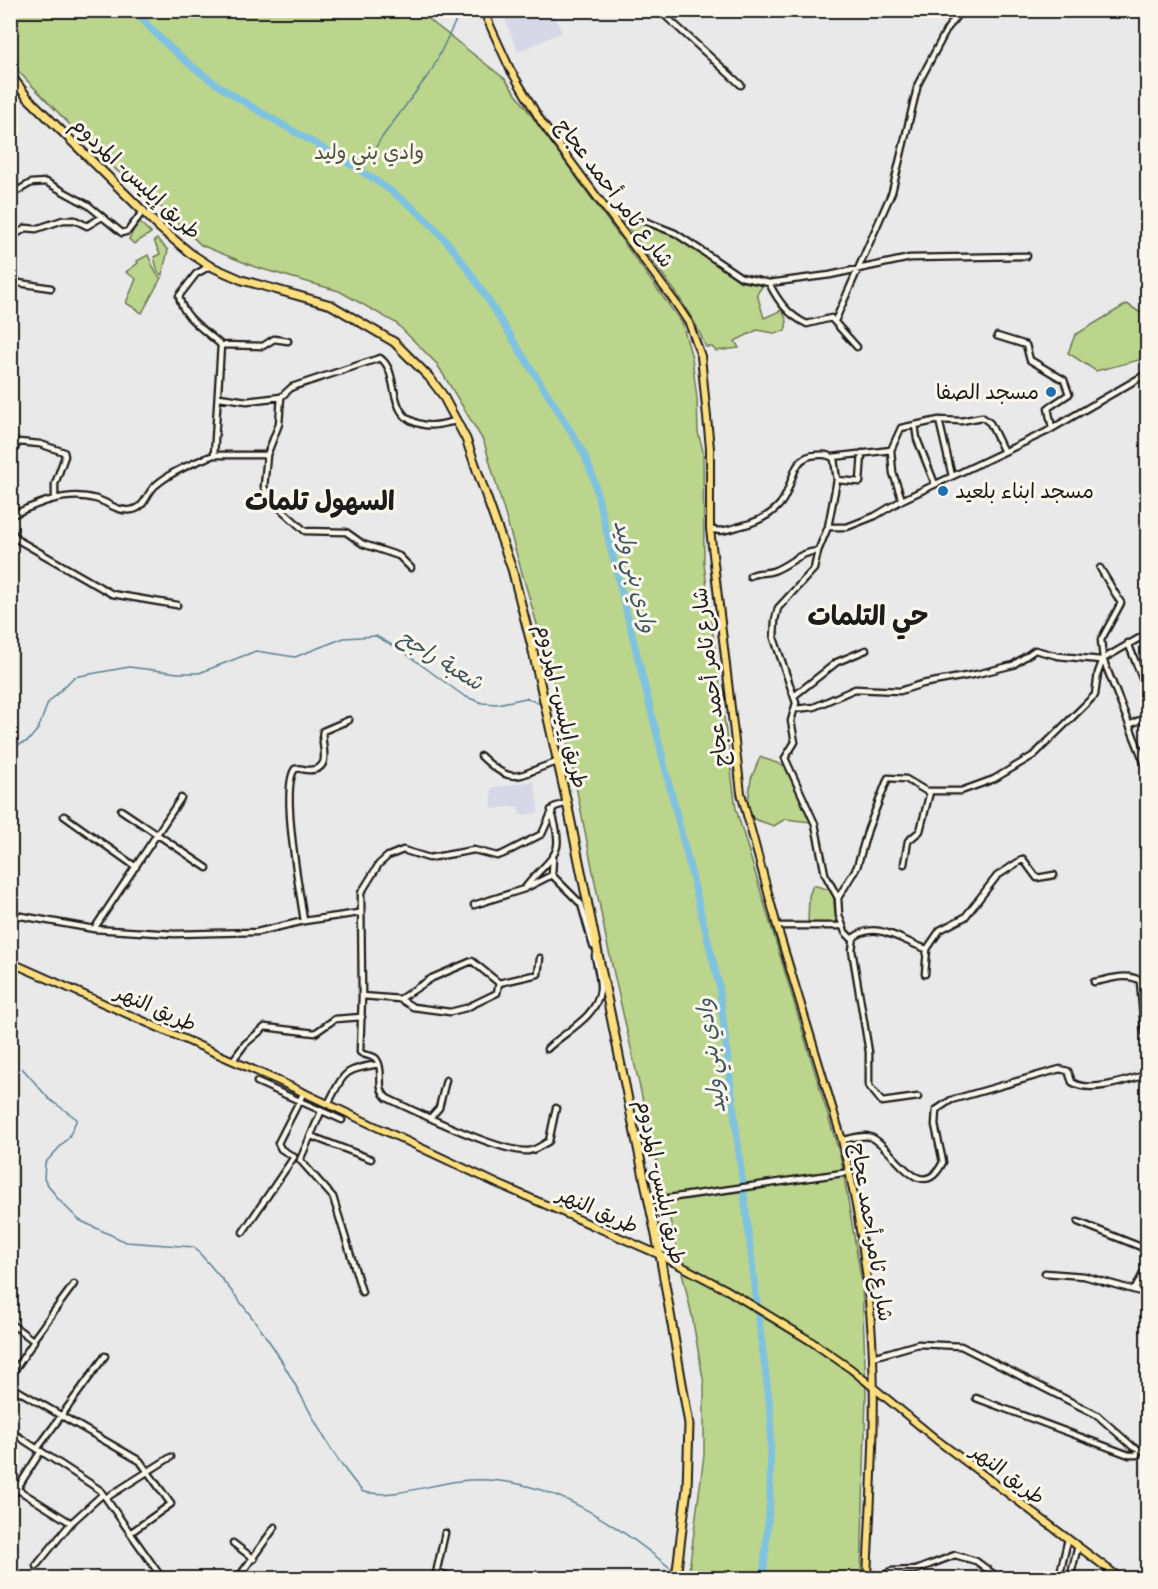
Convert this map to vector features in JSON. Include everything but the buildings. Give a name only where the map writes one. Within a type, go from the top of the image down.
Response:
[{"type":"highway","name":"طريق إيليس- المردوم","points":[[10,74],[27,97],[174,240],[210,266],[264,288],[331,305],[378,331],[408,354],[429,377],[458,421],[512,568],[567,803],[660,1255],[689,1424],[687,1488],[676,1578]]},
{"type":"main road","name":"شارع ثامر أحمد عجاج","points":[[483,10],[510,69],[542,123],[689,323],[701,356],[710,448],[710,529],[741,793],[777,926],[850,1172],[873,1357],[867,1578]]},
{"type":"main road","name":"طريق النهر","points":[[10,962],[304,1092],[488,1180],[660,1255],[809,1340],[851,1369],[1117,1577]]},
{"type":"street","points":[[658,10],[741,85]]},
{"type":"street","points":[[835,321],[892,192],[918,84],[947,29],[961,10]]},
{"type":"street","points":[[10,171],[14,177],[13,194]]},
{"type":"street","points":[[13,194],[31,183],[42,180],[88,205],[119,232],[124,233],[144,210]]},
{"type":"street","points":[[609,214],[637,218],[675,233],[741,277],[769,283],[830,275],[910,258],[1027,256]]},
{"type":"street","points":[[10,237],[26,228],[36,229],[54,222],[75,220],[87,226],[102,217]]},
{"type":"street","points":[[210,266],[188,282],[180,299],[201,329],[221,345],[263,346],[274,339],[288,340]]},
{"type":"street","points":[[10,278],[51,288]]},
{"type":"street","points":[[769,283],[782,306],[804,323],[829,317],[857,347]]},
{"type":"street","points":[[997,336],[1026,345],[1030,360],[1064,380],[1069,394],[1048,408],[1052,428]]},
{"type":"street","points":[[214,455],[221,345]]},
{"type":"street","points":[[411,568],[399,556],[363,544],[346,532],[305,531],[265,491],[267,455],[279,424],[281,398],[292,387],[380,358],[386,363],[395,402],[406,416],[426,425],[458,421]]},
{"type":"street","points":[[828,527],[847,527],[863,522],[902,500],[1052,428],[1148,373]]},
{"type":"street","points":[[219,397],[247,400],[281,398]]},
{"type":"street","points":[[902,500],[893,473],[891,450],[899,430],[939,420],[986,418],[1004,452]]},
{"type":"street","points":[[939,420],[952,476]]},
{"type":"street","points":[[915,425],[917,439],[935,484]]},
{"type":"street","points":[[10,458],[18,442],[40,444],[64,452],[65,456],[55,484],[55,499]]},
{"type":"street","points":[[710,529],[718,532],[764,518],[782,502],[796,466],[804,458],[816,454],[833,457],[891,450]]},
{"type":"street","points":[[837,480],[861,482],[862,453]]},
{"type":"street","points":[[10,516],[55,499],[92,497],[113,507],[133,509],[142,506],[157,484],[214,455],[267,455]]},
{"type":"street","points":[[833,457],[837,480],[828,527],[814,568],[778,608],[775,620],[774,638],[794,696],[795,709],[791,721],[795,742],[785,758],[811,813],[825,874],[838,898],[842,926],[848,936],[852,939],[884,930],[927,949]]},
{"type":"street","points":[[10,529],[18,540],[112,594],[177,604]]},
{"type":"street","points":[[750,576],[760,571],[773,572],[801,554],[818,551]]},
{"type":"street","points":[[1100,568],[1121,603],[1101,640],[1102,660],[1148,772]]},
{"type":"street","points":[[795,709],[814,707],[850,691],[900,691],[926,683],[977,674],[1013,665],[1035,650],[1058,656],[1102,660],[1148,633]]},
{"type":"street","points":[[1128,643],[1148,693]]},
{"type":"street","points":[[794,696],[837,662],[866,650]]},
{"type":"street","points":[[838,898],[857,867],[868,829],[888,778],[906,779],[930,792],[970,789],[1034,756],[1095,694],[1102,660]]},
{"type":"street","points":[[1129,725],[1148,716]]},
{"type":"street","points":[[303,921],[288,799],[291,773],[295,769],[309,770],[322,763],[325,757],[321,734],[323,730],[349,720]]},
{"type":"street","points":[[481,756],[499,772],[514,777],[524,776],[540,767],[558,762]]},
{"type":"street","points":[[904,864],[908,841],[920,831],[930,792]]},
{"type":"street","points":[[94,929],[181,798]]},
{"type":"street","points":[[556,1108],[549,1141],[539,1148],[526,1151],[477,1137],[384,1096],[381,1089],[379,1064],[374,1057],[360,1052],[362,996],[359,913],[364,884],[379,864],[394,852],[403,850],[429,858],[474,850],[496,856],[542,834],[551,810],[557,804],[567,803]]},
{"type":"street","points":[[121,810],[207,868]]},
{"type":"street","points":[[524,889],[553,858],[560,845],[560,837],[551,810]]},
{"type":"street","points":[[64,816],[136,867]]},
{"type":"street","points":[[547,1049],[562,1034],[581,1024],[600,988],[596,949],[580,904],[552,875],[553,858]]},
{"type":"street","points":[[926,974],[927,949],[940,930],[965,917],[1006,868],[1023,859],[1037,878],[1054,875]]},
{"type":"street","points":[[474,905],[524,889],[552,875]]},
{"type":"street","points":[[10,914],[94,929],[174,934],[246,933],[303,921],[359,913]]},
{"type":"street","points":[[777,926],[842,926]]},
{"type":"street","points":[[854,937],[852,950],[869,1052],[869,1086],[882,1102],[918,1097]]},
{"type":"street","points":[[499,983],[538,974],[540,958]]},
{"type":"street","points":[[400,999],[432,978],[472,962],[499,983]]},
{"type":"street","points":[[1094,982],[1124,977],[1134,977],[1140,981],[1144,1030],[1148,1040]]},
{"type":"street","points":[[362,996],[400,999],[413,1007],[458,1011],[496,993],[499,983]]},
{"type":"street","points":[[233,1060],[245,1044],[265,1028],[315,1033],[335,1019],[362,1017]]},
{"type":"street","points":[[328,1104],[344,1075],[351,1068],[379,1064]]},
{"type":"street","points":[[842,1140],[865,1135],[874,1138],[905,1170],[917,1177],[928,1178],[934,1175],[943,1162],[935,1125],[936,1110],[951,1100],[1060,1069],[1068,1071],[1072,1082],[1082,1085],[1122,1083],[1148,1074]]},
{"type":"street","points":[[432,1117],[441,1103],[446,1080]]},
{"type":"street","points":[[257,1082],[342,1120]]},
{"type":"street","points":[[304,1092],[278,1143],[281,1149],[297,1159],[333,1197],[362,1292]]},
{"type":"street","points":[[243,1232],[297,1159],[311,1136],[321,1112]]},
{"type":"street","points":[[311,1136],[371,1159]]},
{"type":"street","points":[[648,1201],[850,1172]]},
{"type":"street","points":[[1078,1222],[1141,1247],[1148,1254]]},
{"type":"street","points":[[1135,1289],[1148,1264]]},
{"type":"street","points":[[1045,1273],[1084,1276],[1148,1294]]},
{"type":"street","points":[[10,1377],[33,1346],[33,1340],[74,1284]]},
{"type":"street","points":[[10,1323],[33,1340]]},
{"type":"street","points":[[873,1357],[918,1344],[961,1346],[1097,1415],[1138,1450]]},
{"type":"street","points":[[872,1347],[884,1353]]},
{"type":"street","points":[[10,1500],[39,1450],[105,1356]]},
{"type":"street","points":[[10,1386],[132,1454],[149,1471],[171,1504],[130,1533]]},
{"type":"street","points":[[976,1398],[1129,1455],[1137,1455],[1138,1450]]},
{"type":"street","points":[[10,1431],[105,1496],[162,1578]]},
{"type":"street","points":[[1138,1450],[1148,1448]]},
{"type":"street","points":[[36,1566],[71,1523],[105,1496],[171,1457]]},
{"type":"street","points":[[17,1489],[71,1523]]},
{"type":"street","points":[[238,1578],[275,1527]]},
{"type":"street","points":[[435,1578],[445,1533]]},
{"type":"street","points":[[1059,1578],[1068,1539]]},
{"type":"street","points":[[233,1543],[254,1559]]},
{"type":"street","points":[[1070,1578],[1078,1546]]},
{"type":"street","points":[[880,1578],[891,1571],[916,1570],[955,1555],[976,1561],[999,1578]]},
{"type":"street","points":[[437,1572],[454,1578]]},
{"type":"shaded area","points":[[501,10],[553,11],[562,32],[518,52]]},
{"type":"shaded area","points":[[534,781],[539,813],[520,815],[518,806],[492,809],[491,788]]},
{"type":"green space","name":"وادي بني وليد","points":[[10,11],[418,11],[505,79],[682,323],[692,358],[698,432],[703,451],[704,564],[736,809],[841,1159],[862,1283],[866,1394],[861,1578],[688,1578],[704,1455],[704,1384],[692,1316],[607,943],[559,700],[484,442],[437,364],[396,323],[339,291],[255,267],[201,245],[168,213],[102,158],[19,72],[11,52]]},
{"type":"green space","points":[[622,220],[645,225],[683,240],[741,282],[763,285],[757,294],[764,318],[782,310],[787,321],[785,331],[774,333],[757,330],[735,341],[739,348],[716,351],[712,347],[706,347],[677,294]]},
{"type":"green space","points":[[138,221],[151,233],[134,244],[129,239]]},
{"type":"green space","points":[[157,239],[168,250],[162,275],[158,272],[154,257],[160,254],[154,241]]},
{"type":"green space","points":[[148,255],[156,273],[161,278],[142,313],[126,303],[136,279],[126,272],[138,263],[137,261]]},
{"type":"green space","points":[[1127,304],[1147,317],[1147,358],[1096,371],[1068,353],[1075,335]]},
{"type":"green space","points":[[760,757],[788,767],[807,805],[810,822],[785,819],[774,826],[754,819],[747,809],[751,779]]},
{"type":"green space","points":[[813,885],[833,891],[836,923],[818,924],[808,921],[809,896]]},
{"type":"waterway","name":"وادي بني وليد","points":[[135,10],[165,43],[198,71],[271,118],[347,162],[418,212],[433,226],[459,257],[482,291],[584,454],[593,477],[719,985],[757,1304]]},
{"type":"waterway","points":[[361,173],[380,140],[432,70],[461,10]]},
{"type":"waterway","name":"شعبة راجح","points":[[10,748],[28,741],[38,729],[48,703],[74,677],[129,667],[199,673],[256,651],[295,657],[344,638],[376,636],[402,651],[464,696],[482,703],[497,704],[526,698],[541,704]]},
{"type":"waterway","points":[[549,704],[556,705]]},
{"type":"waterway","points":[[22,1068],[49,1099],[77,1119],[69,1137],[45,1163],[44,1179],[58,1199],[79,1220],[126,1242],[194,1247],[215,1270],[271,1344],[336,1456],[363,1492],[376,1494],[403,1492],[470,1480],[499,1481],[527,1486],[580,1506],[605,1520],[674,1571]]},
{"type":"waterway","name":"وادي بني وليد","points":[[758,1313],[771,1416],[770,1500],[763,1578]]},
{"type":"waterway","points":[[10,1564],[18,1578]]},
{"type":"place","name":"مسجد الصفا","points":[[1051,392]]},
{"type":"place","name":"مسجد ابناء بلعيد","points":[[943,491]]},
{"type":"district","name":"السهول تلمات","points":[[320,501]]},
{"type":"district","name":"حي التلمات","points":[[868,616]]}]
